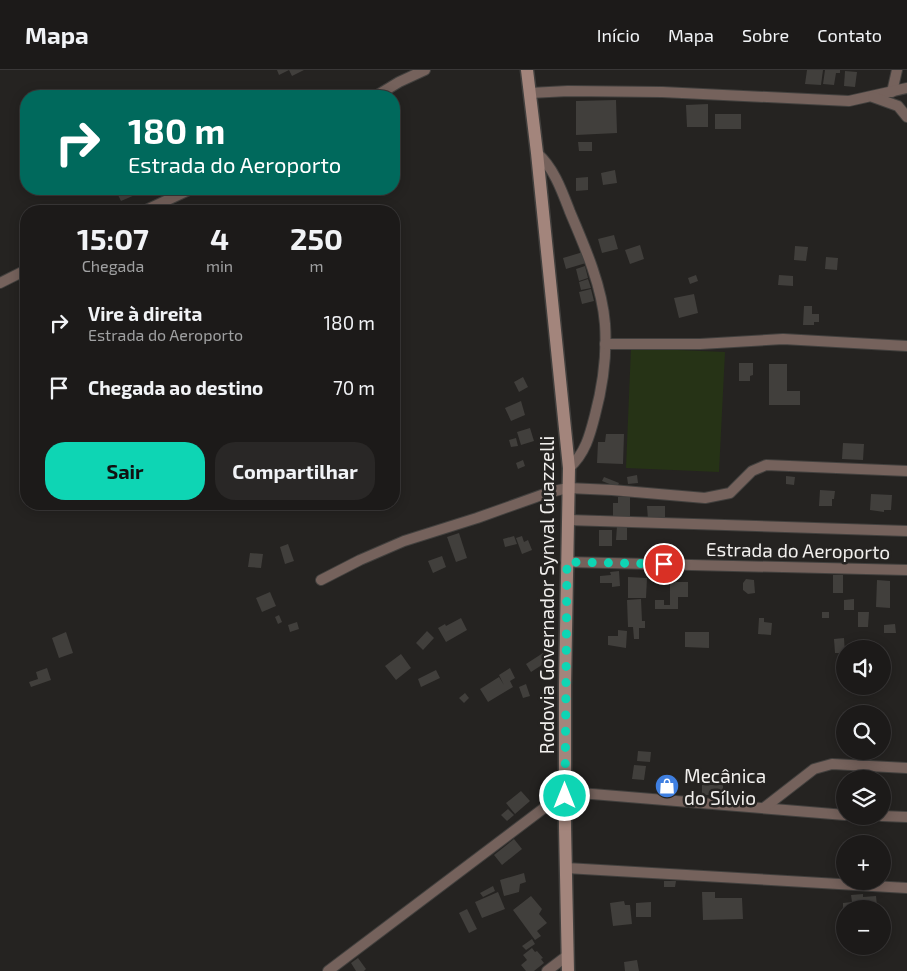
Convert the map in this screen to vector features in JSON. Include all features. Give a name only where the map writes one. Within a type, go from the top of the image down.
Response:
[{"type":"main road","name":"Rodovia Governador Synval Guazzelli","points":[[527,70],[569,468],[565,791],[568,971]]},
{"type":"street","points":[[386,90],[425,70]]},
{"type":"street","points":[[892,92],[897,70]]},
{"type":"street","points":[[530,93],[568,91],[662,92],[849,101],[907,88]]},
{"type":"street","points":[[872,96],[898,106],[907,116]]},
{"type":"street","points":[[537,153],[545,160],[562,192],[592,270],[603,315],[605,344],[600,395],[593,424],[580,459],[569,468]]},
{"type":"street","points":[[157,205],[178,195]]},
{"type":"street","points":[[0,283],[20,273]]},
{"type":"street","points":[[605,344],[700,344],[783,340],[907,346]]},
{"type":"street","points":[[321,580],[360,560],[404,541],[550,492],[568,488],[705,498],[730,492],[752,471],[766,465],[907,471]]},
{"type":"street","points":[[568,520],[907,531]]},
{"type":"street","name":"Estrada do Aeroporto","points":[[567,562],[907,570]]},
{"type":"street","points":[[765,807],[814,769],[832,764],[907,768]]},
{"type":"street","points":[[328,971],[565,791],[836,813]]},
{"type":"street","points":[[891,816],[907,817]]},
{"type":"street","points":[[566,868],[907,888]]},
{"type":"street","points":[[547,971],[568,955]]},
{"type":"green space","points":[[631,348],[725,352],[719,472],[626,468]]},
{"type":"building","points":[[277,70],[289,70],[279,75]]},
{"type":"building","points":[[289,70],[304,70],[292,76]]},
{"type":"building","points":[[807,70],[823,70],[821,85],[805,84]]},
{"type":"building","points":[[825,70],[840,70],[840,73],[836,73],[834,85],[823,84]]},
{"type":"building","points":[[845,71],[857,72],[855,87],[844,86]]},
{"type":"building","points":[[616,100],[617,133],[576,135],[576,101]]},
{"type":"building","points":[[708,104],[708,127],[687,127],[686,105]]},
{"type":"building","points":[[715,114],[741,114],[741,129],[715,129]]},
{"type":"building","points":[[578,142],[592,142],[592,151],[579,151]]},
{"type":"building","points":[[615,170],[617,183],[603,185],[601,173]]},
{"type":"building","points":[[588,177],[588,190],[576,191],[576,178]]},
{"type":"building","points":[[118,195],[135,195],[121,201]]},
{"type":"building","points":[[614,235],[618,249],[602,253],[598,239]]},
{"type":"building","points":[[640,245],[644,259],[630,264],[625,250]]},
{"type":"building","points":[[795,246],[808,247],[806,261],[794,260]]},
{"type":"building","points":[[583,252],[586,263],[566,269],[563,258]]},
{"type":"building","points":[[826,257],[838,258],[837,270],[825,269]]},
{"type":"building","points":[[585,266],[588,278],[579,281],[576,269]]},
{"type":"building","points":[[696,275],[698,281],[690,284],[688,278]]},
{"type":"building","points":[[779,275],[793,276],[793,286],[778,285]]},
{"type":"building","points":[[588,279],[591,288],[581,290],[579,282]]},
{"type":"building","points":[[591,289],[594,301],[582,304],[579,292]]},
{"type":"building","points":[[694,294],[698,313],[679,318],[674,298]]},
{"type":"building","points":[[804,306],[812,306],[812,314],[819,314],[819,322],[814,322],[814,325],[803,325]]},
{"type":"building","points":[[739,363],[753,363],[753,375],[750,376],[750,381],[739,381]]},
{"type":"building","points":[[769,364],[787,364],[787,391],[800,391],[800,405],[769,405]]},
{"type":"building","points":[[523,377],[528,387],[519,392],[514,382]]},
{"type":"building","points":[[521,401],[525,415],[511,421],[505,408]]},
{"type":"building","points":[[530,428],[534,441],[521,445],[517,432]]},
{"type":"building","points":[[606,434],[624,434],[623,464],[597,463],[598,442],[605,442]]},
{"type":"building","points":[[516,438],[518,446],[511,447],[509,440]]},
{"type":"building","points":[[843,443],[864,444],[863,460],[842,459]]},
{"type":"building","points":[[523,460],[525,466],[518,469],[516,463]]},
{"type":"building","points":[[637,475],[638,483],[628,484],[627,477]]},
{"type":"building","points":[[786,476],[795,477],[794,485],[786,484]]},
{"type":"building","points":[[604,477],[619,483],[617,487],[602,481]]},
{"type":"building","points":[[820,490],[835,491],[832,506],[819,506]]},
{"type":"building","points":[[871,494],[892,495],[891,510],[884,510],[884,512],[870,510]]},
{"type":"building","points":[[618,497],[630,497],[630,520],[613,519],[613,503],[618,503]]},
{"type":"building","points":[[647,506],[665,506],[665,520],[648,520]]},
{"type":"building","points":[[617,526],[627,526],[627,540],[616,540]]},
{"type":"building","points":[[599,530],[612,530],[612,546],[599,546]]},
{"type":"building","points":[[459,533],[467,558],[456,562],[447,537]]},
{"type":"building","points":[[514,536],[517,544],[505,547],[503,539]]},
{"type":"building","points":[[522,536],[524,542],[528,540],[532,550],[522,554],[516,538]]},
{"type":"building","points":[[288,544],[294,561],[285,564],[280,547]]},
{"type":"building","points":[[250,553],[263,554],[261,568],[248,567]]},
{"type":"building","points":[[442,556],[446,567],[433,573],[428,561]]},
{"type":"building","points":[[619,571],[620,586],[612,587],[612,583],[600,583],[600,576],[611,575],[610,572]]},
{"type":"building","points":[[833,575],[843,575],[843,593],[833,593]]},
{"type":"building","points":[[628,577],[647,578],[646,598],[628,598]]},
{"type":"building","points":[[746,579],[754,580],[755,593],[748,594],[743,590],[743,583]]},
{"type":"building","points":[[877,580],[890,581],[890,608],[876,607]]},
{"type":"building","points":[[670,582],[688,582],[688,597],[678,597],[678,609],[655,609],[655,600],[664,600],[664,605],[670,605]]},
{"type":"building","points":[[270,592],[276,606],[262,612],[256,598]]},
{"type":"building","points":[[641,599],[642,621],[645,621],[645,628],[639,628],[639,639],[634,639],[633,627],[628,627],[627,600]]},
{"type":"building","points":[[854,599],[854,610],[844,610],[844,600]]},
{"type":"building","points":[[822,612],[829,612],[829,618],[822,618]]},
{"type":"building","points":[[858,612],[869,612],[868,627],[858,627]]},
{"type":"building","points":[[279,615],[282,622],[278,624],[275,617]]},
{"type":"building","points":[[461,618],[467,630],[446,642],[438,628]]},
{"type":"building","points":[[759,618],[764,618],[764,622],[772,623],[771,635],[758,634]]},
{"type":"building","points":[[297,622],[299,629],[290,632],[288,625]]},
{"type":"building","points":[[895,624],[896,633],[884,633],[884,625]]},
{"type":"building","points":[[618,630],[627,631],[626,648],[608,645],[608,636],[618,636]]},
{"type":"building","points":[[427,631],[434,638],[423,650],[416,643]]},
{"type":"building","points":[[66,632],[73,653],[59,658],[52,638]]},
{"type":"building","points":[[685,632],[709,632],[709,648],[685,647]]},
{"type":"building","points":[[844,638],[844,640],[836,640],[836,653],[835,653],[834,639]]},
{"type":"building","points":[[543,653],[548,661],[531,672],[526,664]]},
{"type":"building","points":[[401,654],[411,668],[396,680],[385,666]]},
{"type":"building","points":[[47,668],[51,680],[31,687],[29,682],[38,679],[36,672]]},
{"type":"building","points":[[510,668],[515,678],[510,681],[513,687],[488,702],[480,689],[499,677],[504,685],[499,675]]},
{"type":"building","points":[[436,670],[440,678],[421,687],[418,679]]},
{"type":"building","points":[[526,684],[530,696],[523,698],[519,687]]},
{"type":"building","points":[[465,693],[469,698],[464,703],[459,698]]},
{"type":"building","points":[[638,751],[651,752],[650,762],[637,761]]},
{"type":"building","points":[[634,765],[646,766],[644,780],[632,779]]},
{"type":"building","points":[[702,785],[723,785],[723,795],[702,795]]},
{"type":"building","points":[[521,791],[530,801],[515,814],[506,803]]},
{"type":"building","points":[[508,809],[514,815],[507,821],[501,815]]},
{"type":"building","points":[[514,839],[522,849],[502,865],[494,855]]},
{"type":"building","points":[[524,873],[526,882],[520,884],[519,892],[504,896],[500,880]]},
{"type":"building","points":[[664,881],[676,881],[675,887],[664,887]]},
{"type":"building","points":[[493,886],[495,891],[483,897],[480,893]]},
{"type":"building","points":[[498,892],[505,909],[482,918],[475,902]]},
{"type":"building","points":[[702,892],[715,892],[715,898],[742,898],[743,919],[703,920]]},
{"type":"building","points":[[863,894],[863,897],[876,896],[876,900],[852,900],[851,895]]},
{"type":"building","points":[[531,896],[542,909],[539,914],[547,923],[537,931],[541,936],[535,940],[513,910]]},
{"type":"building","points":[[624,901],[625,905],[630,905],[632,924],[613,926],[610,903]]},
{"type":"building","points":[[651,902],[651,917],[636,917],[636,903]]},
{"type":"building","points":[[467,909],[477,929],[469,933],[459,913]]},
{"type":"building","points":[[532,939],[535,944],[526,950],[522,946]]},
{"type":"building","points":[[532,948],[543,958],[541,959],[544,963],[534,971],[526,971],[521,965],[527,960],[523,955]]},
{"type":"building","points":[[358,958],[366,969],[364,971],[356,971],[351,963]]},
{"type":"building","points":[[637,960],[639,971],[625,971],[624,962]]},
{"type":"place","name":"Mecânica do Sílvio","points":[[667,786]]},
{"type":"route","points":[[565,796],[567,562],[664,564]]}]
